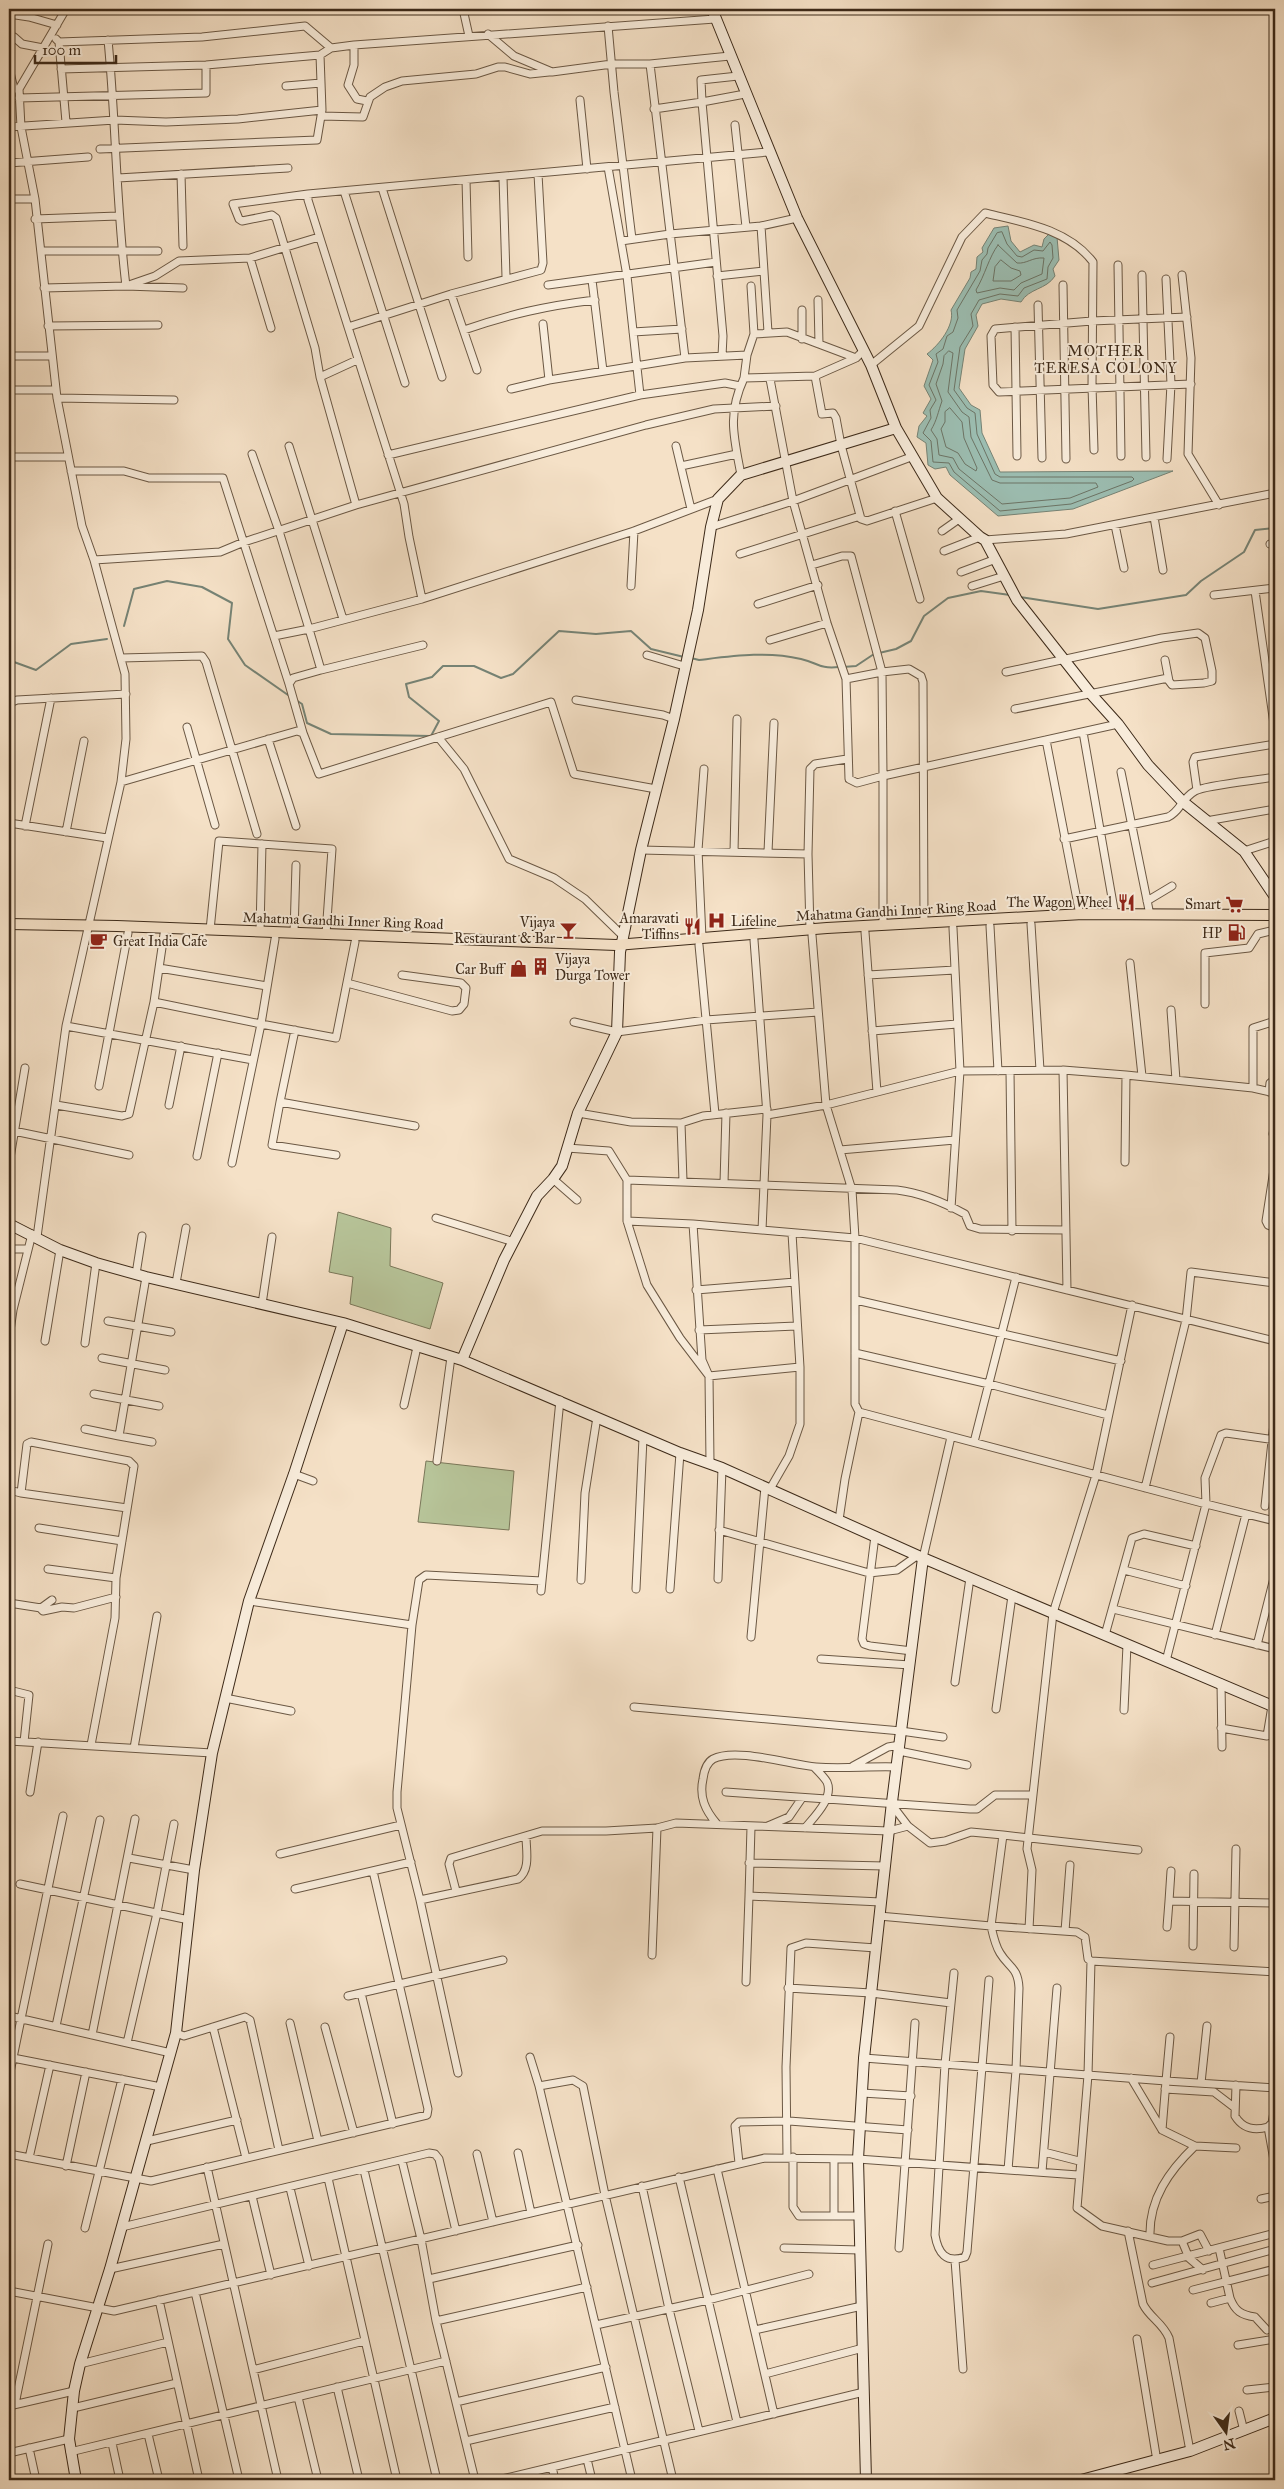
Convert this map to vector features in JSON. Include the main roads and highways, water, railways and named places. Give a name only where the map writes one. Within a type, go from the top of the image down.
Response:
[{"type":"main road","name":"Mahatma Gandhi Inner Ring Road","points":[[701,942],[883,925],[1080,914],[1275,915]]},
{"type":"main road","name":"Mahatma Gandhi Inner Ring Road","points":[[9,924],[128,933],[355,942],[622,945],[754,940],[811,932],[864,932],[1087,921],[1275,920]]},
{"type":"main road","name":"Mahatma Gandhi Inner Ring Road","points":[[9,931],[88,929],[210,930],[622,945]]},
{"type":"water","points":[[1008,226],[1011,241],[1020,252],[1034,245],[1042,247],[1044,239],[1050,233],[1057,237],[1059,260],[1053,269],[1055,276],[1051,281],[1028,294],[1021,302],[1001,299],[982,304],[976,315],[978,326],[965,349],[959,388],[971,405],[980,410],[982,433],[1000,472],[1173,471],[1073,509],[998,516],[950,475],[946,467],[935,469],[928,465],[926,443],[917,437],[919,426],[927,416],[923,413],[931,399],[924,386],[933,360],[927,354],[945,334],[951,322],[951,310],[970,278],[971,272],[976,269],[977,257],[983,252],[982,248],[994,228]]},
{"type":"waterway","points":[[1020,597],[1098,609],[1186,595],[1201,581],[1244,552],[1255,530],[1275,528]]},
{"type":"waterway","points":[[124,626],[134,589],[167,581],[202,587],[232,603],[228,639],[245,665],[288,695]]},
{"type":"waterway","points":[[879,653],[896,649],[911,641],[924,616],[948,598],[981,591],[1010,595]]},
{"type":"waterway","points":[[296,700],[302,704],[307,723],[331,734],[431,736],[439,721],[409,697],[406,684],[432,677],[443,666],[474,666],[501,678],[513,674],[559,631],[596,634],[631,631],[651,649],[684,657]]},
{"type":"waterway","points":[[9,664],[14,662],[36,670],[71,644],[107,639]]},
{"type":"waterway","points":[[843,667],[856,666],[874,654]]},
{"type":"waterway","points":[[691,658],[699,660],[750,655],[776,655],[801,659],[822,666],[839,667]]},
{"type":"place","name":"The Wagon Wheel","points":[[1126,902]]},
{"type":"place","name":"Smart","points":[[1235,904]]},
{"type":"place","name":"Lifeline","points":[[717,921]]},
{"type":"place","name":"Amaravati Tiffins","points":[[693,926]]},
{"type":"place","name":"Vijaya Restaurant & Bar","points":[[569,930]]},
{"type":"place","name":"HP","points":[[1236,933]]},
{"type":"place","name":"Great India Cafe","points":[[99,941]]},
{"type":"place","name":"Vijaya Durga Tower","points":[[541,967]]},
{"type":"place","name":"Car Buff","points":[[518,969]]},
{"type":"district","name":"MOTHER TERESA COLONY","points":[[1106,360]]}]
